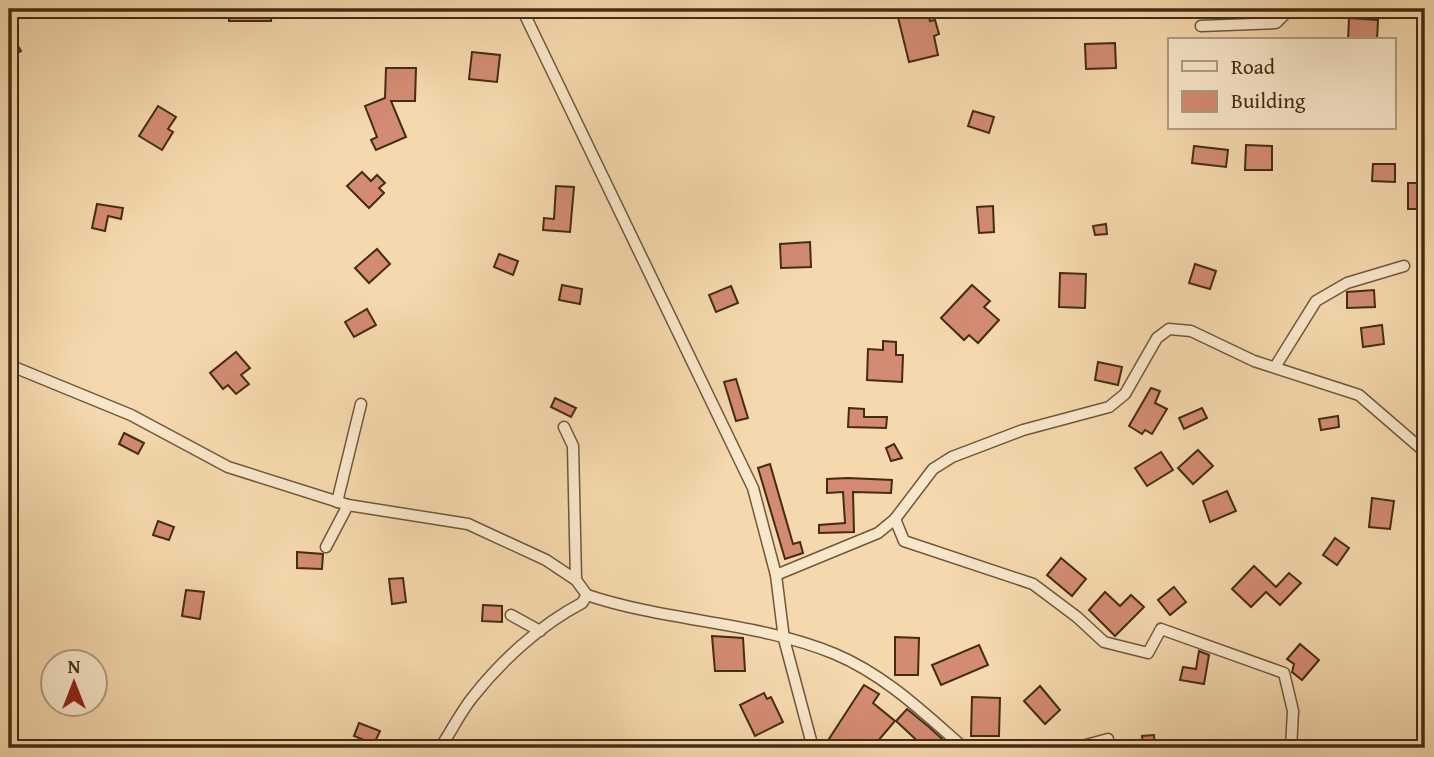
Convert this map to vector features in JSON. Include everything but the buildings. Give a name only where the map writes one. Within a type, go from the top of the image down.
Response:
[{"type":"street","points":[[523,9],[753,488],[776,575],[784,639],[813,748]]},
{"type":"street","points":[[1201,26],[1276,23],[1290,9]]},
{"type":"street","points":[[1275,367],[1316,301],[1347,284],[1404,267]]},
{"type":"street","points":[[776,575],[858,544],[895,519],[933,469],[952,457],[1023,430],[1109,407],[1125,394],[1157,338],[1169,329],[1191,331],[1255,361],[1359,395],[1425,452]]},
{"type":"street","points":[[9,365],[131,415],[228,467],[343,504],[468,524],[546,560],[576,580],[587,595],[642,611],[784,639],[836,654],[912,701],[964,748]]},
{"type":"street","points":[[326,547],[343,504],[361,404]]},
{"type":"street","points":[[564,427],[573,446],[576,580]]},
{"type":"street","points":[[895,519],[904,541],[1033,584],[1077,617],[1104,642],[1148,653],[1161,629],[1284,673],[1293,711],[1291,748]]},
{"type":"street","points":[[440,748],[477,692],[540,631],[582,603],[587,595]]},
{"type":"street","points":[[511,615],[540,631]]},
{"type":"street","points":[[1075,748],[1108,739]]}]
